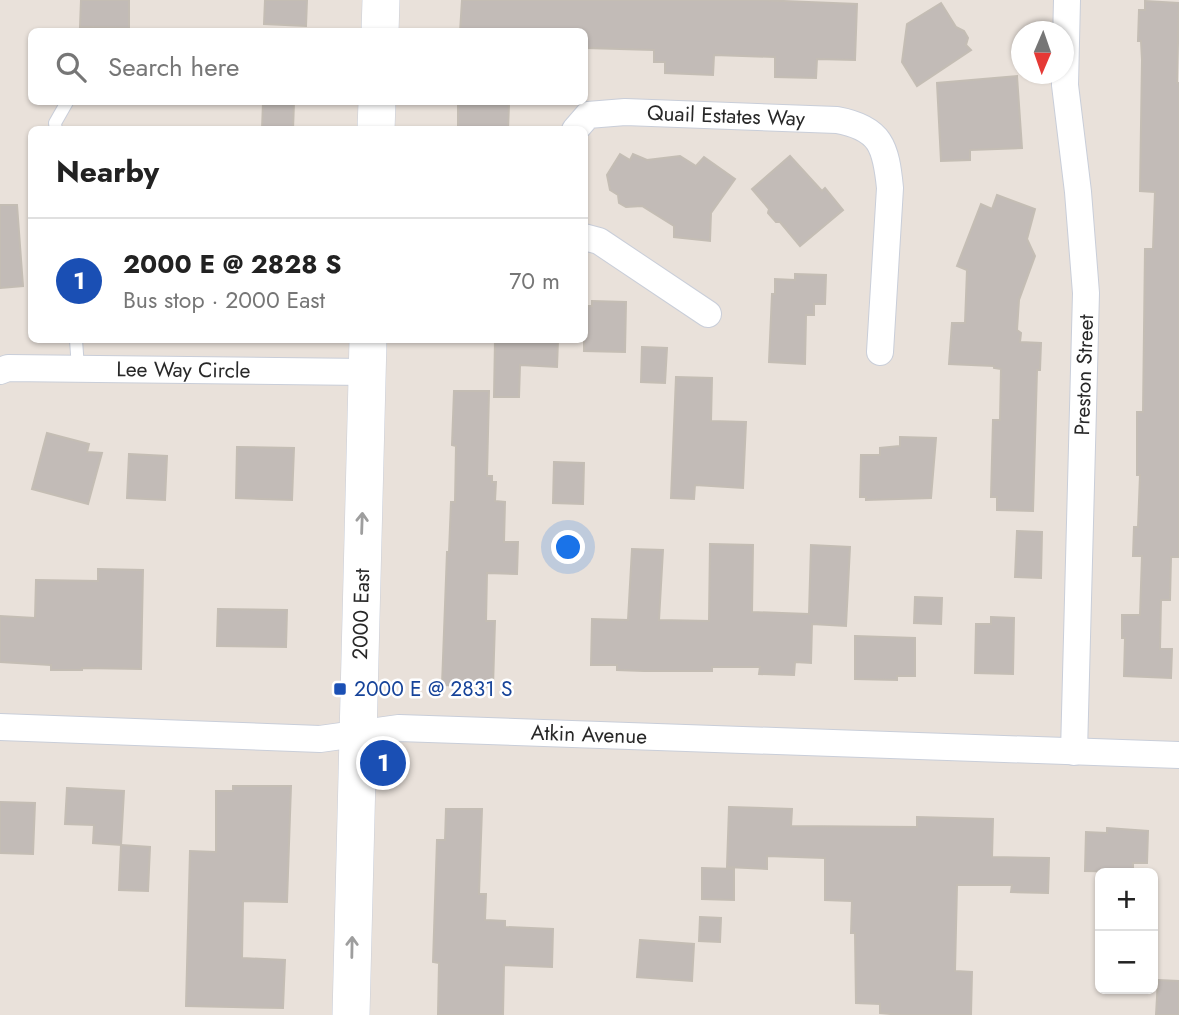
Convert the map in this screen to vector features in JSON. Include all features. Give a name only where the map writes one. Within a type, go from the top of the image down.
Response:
[{"type":"street","points":[[380,28],[381,0]]},
{"type":"street","name":"Preston Street","points":[[1068,0],[1065,85],[1078,192],[1086,293],[1074,752]]},
{"type":"street","points":[[376,126],[377,105]]},
{"type":"street","name":"Quail Estates Way","points":[[579,126],[588,116],[625,112],[837,120],[858,124],[877,138],[887,162],[890,188],[880,352]]},
{"type":"street","points":[[588,238],[600,241],[708,314]]},
{"type":"street","name":"Lee Way Circle","points":[[3,363],[79,368],[367,356]]},
{"type":"street","name":"2000 East","points":[[351,1015],[367,356]]},
{"type":"street","name":"Atkin Avenue","points":[[0,727],[320,739],[399,728],[1179,755]]},
{"type":"lane","points":[[55,126],[65,105]]},
{"type":"lane","points":[[76,343],[79,368]]},
{"type":"building","points":[[81,0],[129,0],[129,28],[80,27]]},
{"type":"building","points":[[265,0],[307,0],[306,26],[264,24]]},
{"type":"building","points":[[462,0],[759,0],[857,4],[855,60],[817,59],[816,78],[775,77],[775,57],[714,55],[713,75],[665,73],[665,62],[654,62],[654,50],[588,48],[588,28],[460,28]]},
{"type":"building","points":[[1145,1],[1179,3],[1179,557],[1171,557],[1170,600],[1161,600],[1160,649],[1172,649],[1171,678],[1124,676],[1125,638],[1122,638],[1122,615],[1140,615],[1142,556],[1133,556],[1134,527],[1138,527],[1140,475],[1137,475],[1137,412],[1143,412],[1145,249],[1153,249],[1155,192],[1140,191],[1142,60],[1141,41],[1138,41],[1139,10],[1145,10]]},
{"type":"building","points":[[941,3],[956,27],[964,31],[968,38],[966,45],[971,50],[917,86],[902,62],[907,24]]},
{"type":"building","points":[[1011,77],[1011,84],[1018,84],[1022,148],[970,150],[970,160],[941,161],[937,83]]},
{"type":"building","points":[[263,105],[294,105],[293,126],[262,126]]},
{"type":"building","points":[[458,105],[509,105],[508,126],[458,126]]},
{"type":"building","points":[[620,154],[630,160],[633,154],[647,160],[680,156],[696,166],[704,157],[735,179],[711,213],[710,241],[674,237],[674,226],[642,206],[626,207],[619,203],[618,195],[610,190],[607,175]]},
{"type":"building","points":[[790,156],[822,191],[825,188],[843,210],[800,246],[780,222],[776,222],[768,213],[769,209],[752,189]]},
{"type":"building","points":[[997,195],[1035,209],[1027,239],[1035,256],[1019,300],[1017,330],[1021,333],[1020,342],[1041,343],[1040,370],[1037,370],[1033,511],[997,510],[997,497],[991,497],[993,420],[1000,420],[1001,369],[994,366],[949,364],[952,323],[965,323],[967,270],[957,266],[981,204],[992,209]]},
{"type":"building","points":[[0,205],[17,205],[23,286],[0,288]]},
{"type":"building","points":[[795,274],[826,275],[825,304],[814,304],[814,315],[806,315],[805,364],[769,362],[775,279],[795,280]]},
{"type":"building","points":[[592,301],[626,302],[625,352],[584,351],[584,343],[588,343],[588,306],[592,306]]},
{"type":"building","points":[[495,343],[558,343],[557,367],[520,365],[519,397],[494,397]]},
{"type":"building","points":[[642,347],[667,348],[665,383],[641,382]]},
{"type":"building","points":[[676,377],[712,378],[711,421],[746,422],[743,488],[695,485],[694,499],[671,498]]},
{"type":"building","points":[[454,391],[489,391],[487,476],[492,476],[492,482],[496,482],[495,501],[505,502],[504,542],[518,542],[517,574],[487,573],[486,621],[495,621],[493,687],[442,685],[447,552],[451,502],[455,502],[456,446],[452,445]]},
{"type":"building","points":[[47,433],[89,444],[87,452],[102,453],[88,504],[32,489]]},
{"type":"building","points":[[900,437],[936,438],[931,498],[866,500],[866,497],[860,497],[861,455],[880,455],[880,448],[900,446]]},
{"type":"building","points":[[237,447],[294,448],[292,500],[236,498]]},
{"type":"building","points":[[129,454],[167,456],[165,500],[127,498]]},
{"type":"building","points":[[554,462],[584,463],[583,504],[553,503]]},
{"type":"building","points":[[1017,531],[1042,532],[1041,578],[1015,577]]},
{"type":"building","points":[[710,544],[753,545],[752,612],[809,614],[811,545],[850,547],[846,626],[812,624],[811,663],[795,662],[794,675],[759,674],[760,667],[712,667],[712,671],[644,671],[617,670],[617,665],[591,665],[592,619],[628,620],[632,549],[663,550],[659,620],[709,621]]},
{"type":"building","points":[[98,569],[143,570],[141,669],[51,670],[51,665],[0,662],[0,616],[35,618],[36,580],[98,581]]},
{"type":"building","points":[[915,597],[942,598],[941,624],[914,623]]},
{"type":"building","points":[[218,609],[287,610],[286,647],[217,646]]},
{"type":"building","points":[[991,617],[1014,618],[1013,674],[975,673],[976,624],[991,624]]},
{"type":"building","points":[[855,636],[915,638],[915,676],[897,676],[897,680],[855,679]]},
{"type":"building","points":[[233,786],[291,786],[287,902],[243,901],[242,958],[285,960],[283,1008],[186,1006],[190,851],[216,852],[216,791],[233,791]]},
{"type":"building","points":[[67,788],[124,791],[121,845],[93,843],[94,825],[65,824]]},
{"type":"building","points":[[0,802],[35,803],[33,854],[0,853]]},
{"type":"building","points":[[729,807],[792,809],[791,826],[917,827],[917,817],[993,819],[992,857],[1049,858],[1048,893],[1011,892],[1012,885],[957,885],[955,971],[972,972],[971,1015],[880,1013],[880,1004],[856,1003],[855,933],[851,933],[852,901],[825,900],[825,858],[767,856],[767,869],[727,867]]},
{"type":"building","points":[[446,809],[482,809],[479,894],[486,894],[485,920],[505,921],[505,927],[553,929],[552,967],[504,965],[503,1015],[438,1015],[439,963],[433,962],[437,840],[445,840]]},
{"type":"building","points":[[1107,828],[1148,831],[1147,863],[1133,863],[1133,868],[1095,868],[1095,871],[1085,871],[1086,832],[1107,833]]},
{"type":"building","points":[[121,845],[150,847],[148,891],[119,890]]},
{"type":"building","points":[[702,868],[734,869],[734,900],[702,899]]},
{"type":"building","points":[[700,917],[721,918],[720,942],[699,941]]},
{"type":"building","points":[[640,940],[694,944],[692,981],[637,977]]},
{"type":"building","points":[[1158,980],[1179,981],[1179,1015],[1156,1015]]},
{"type":"place","name":"2000 E @ 2831 S","points":[[340,689]]},
{"type":"place","name":"2000 E @ 2828 S","points":[[383,763]]}]
